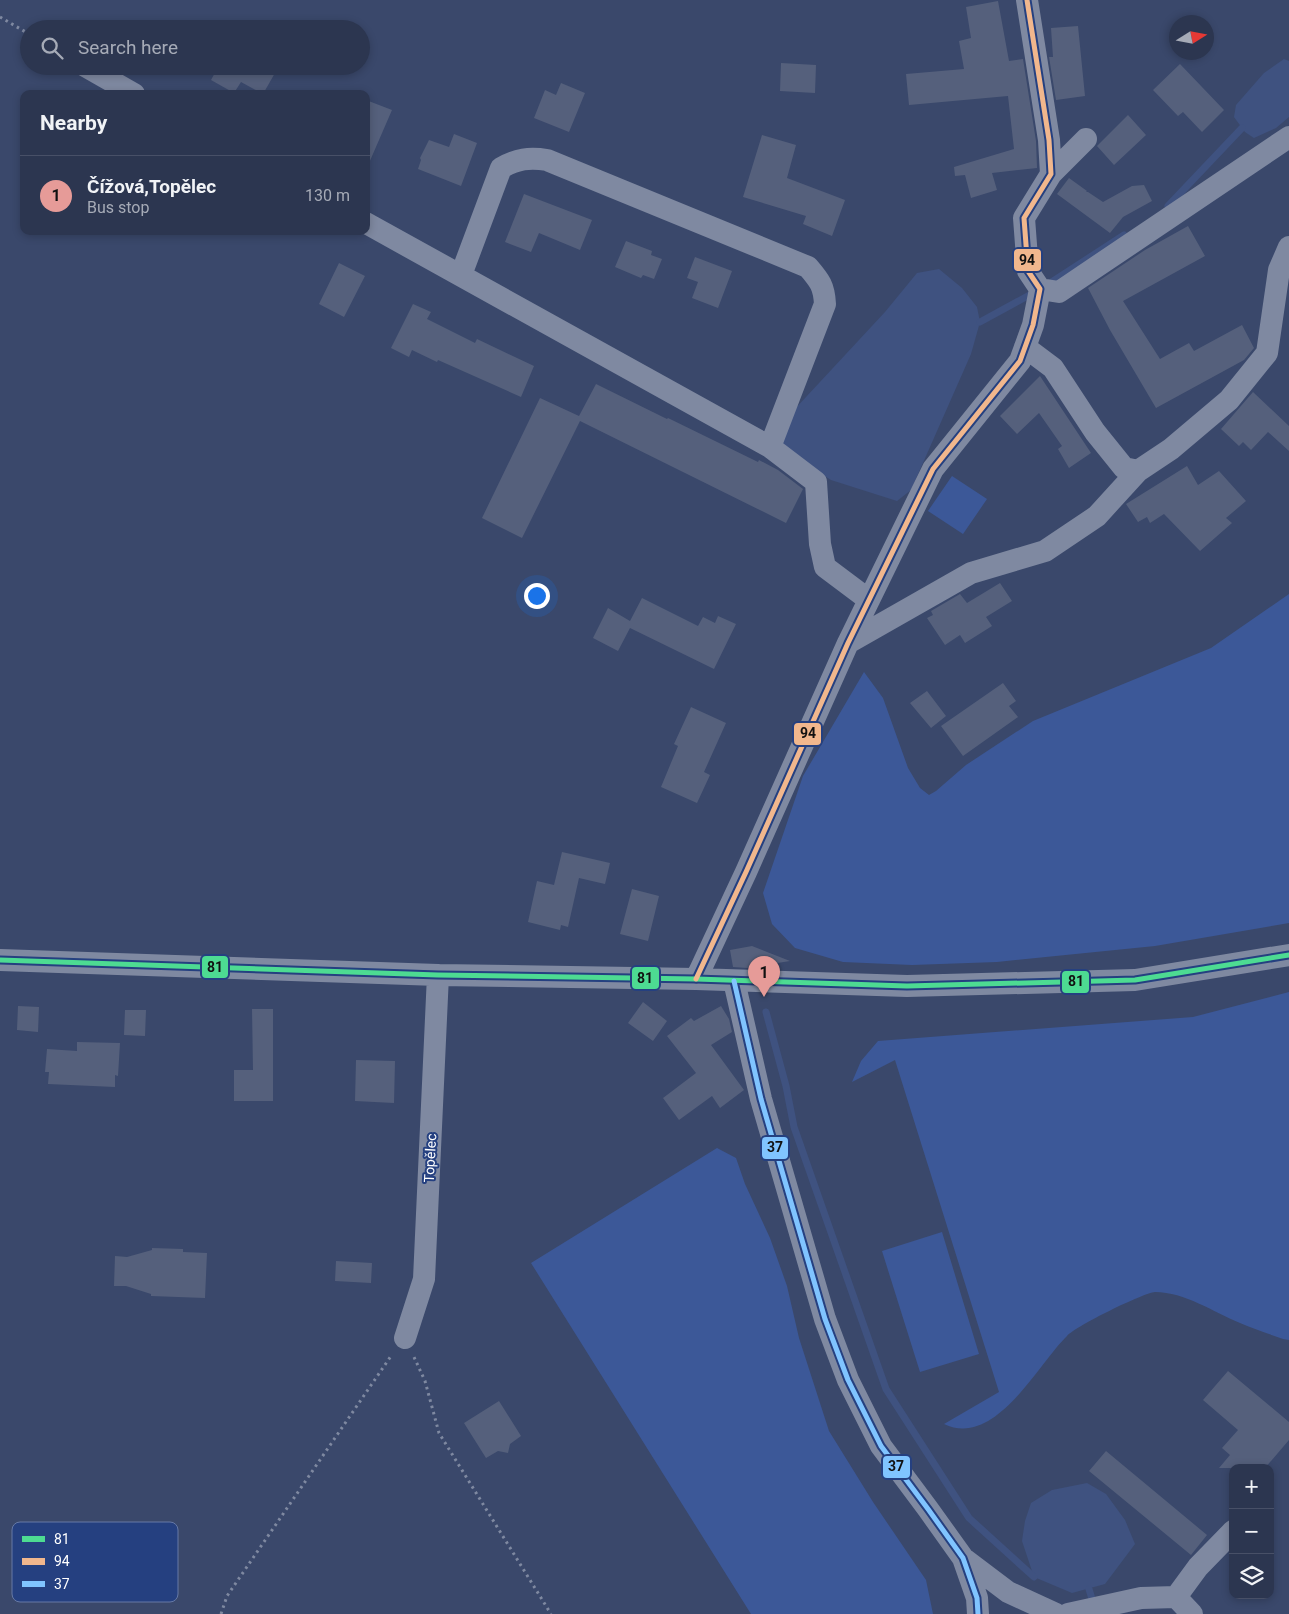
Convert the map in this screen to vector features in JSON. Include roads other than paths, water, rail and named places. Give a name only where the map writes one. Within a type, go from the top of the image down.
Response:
[{"type":"street","points":[[1027,0],[1049,140],[1051,174]]},
{"type":"street","points":[[101,75],[127,90]]},
{"type":"street","points":[[1040,289],[1059,292],[1289,137]]},
{"type":"street","points":[[696,979],[848,643],[934,469],[1020,361],[1033,325],[1040,289],[1028,271],[1024,218],[1051,174],[1086,139]]},
{"type":"street","points":[[461,275],[501,168],[515,160],[532,157],[547,160],[808,268],[820,280],[824,291],[825,304],[770,447]]},
{"type":"street","points":[[370,225],[770,447],[816,482],[820,544],[825,567],[869,600]]},
{"type":"street","points":[[848,643],[971,573],[1045,551],[1096,516],[1138,471],[1171,449],[1229,400],[1267,353],[1279,270],[1289,248]]},
{"type":"street","points":[[1025,348],[1053,368],[1095,432],[1124,468],[1138,471]]},
{"type":"street","points":[[0,960],[438,975],[696,979],[907,986],[1135,980],[1289,955]]},
{"type":"street","name":"Topělec","points":[[406,1338],[424,1279],[438,975]]},
{"type":"street","points":[[734,981],[761,1099],[825,1319],[848,1380],[881,1446],[963,1558],[978,1598],[978,1614]]},
{"type":"street","points":[[1176,1597],[1198,1567],[1229,1535]]},
{"type":"street","points":[[963,1558],[1008,1592],[1056,1614]]},
{"type":"street","points":[[1068,1614],[1140,1598],[1176,1597],[1192,1614]]},
{"type":"waterway","points":[[1168,206],[1242,128]]},
{"type":"waterway","points":[[1047,285],[1124,235]]},
{"type":"waterway","points":[[980,322],[1035,292]]},
{"type":"waterway","points":[[766,1012],[786,1086],[794,1127],[886,1389],[969,1518],[1034,1577]]},
{"type":"waterway","points":[[1089,1589],[1092,1599]]},
{"type":"place","name":"Čížová,Topělec","points":[[764,997]]}]
